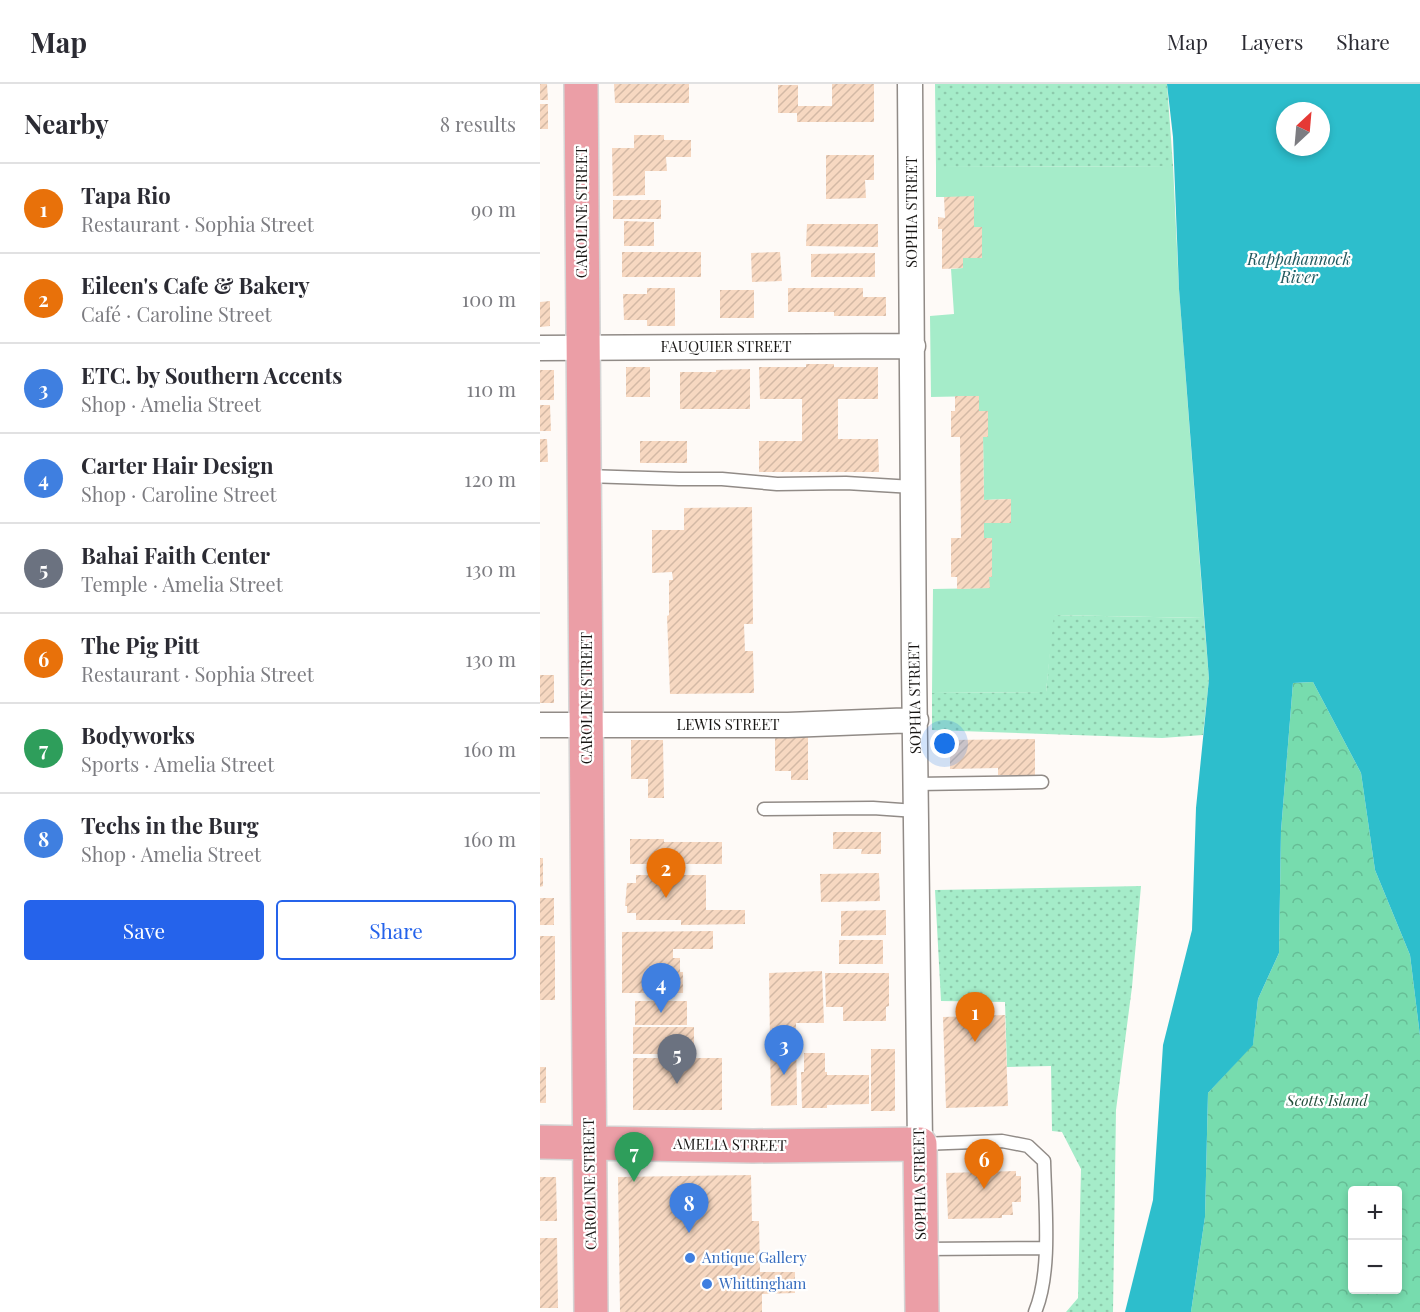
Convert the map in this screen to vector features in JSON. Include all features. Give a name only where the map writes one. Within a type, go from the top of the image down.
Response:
[{"type":"main road","name":"CAROLINE STREET","points":[[581,84],[591,1312]]},
{"type":"main road","name":"AMELIA STREET","points":[[540,1142],[753,1146],[920,1144]]},
{"type":"main road","name":"SOPHIA STREET","points":[[920,1144],[922,1312]]},
{"type":"street","name":"SOPHIA STREET","points":[[910,84],[920,1144]]},
{"type":"street","name":"FAUQUIER STREET","points":[[540,348],[913,346]]},
{"type":"street","name":"LEWIS STREET","points":[[540,725],[788,725],[916,720]]},
{"type":"lane","points":[[585,476],[913,487]]},
{"type":"lane","points":[[916,784],[1042,782]]},
{"type":"lane","points":[[764,808],[873,808],[916,811]]},
{"type":"lane","points":[[920,1144],[1002,1141],[1028,1146],[1044,1161],[1045,1248],[1040,1301],[1035,1312]]},
{"type":"lane","points":[[921,1249],[1045,1248]]},
{"type":"green space","points":[[935,84],[1167,84],[1173,166],[936,167]]},
{"type":"green space","points":[[1173,166],[1179,289],[1204,618],[1054,615],[1046,692],[932,693],[933,589],[989,588],[989,577],[992,577],[992,538],[984,538],[984,523],[1010,499],[984,500],[983,437],[988,436],[988,412],[979,411],[979,396],[931,397],[930,316],[954,314],[951,269],[963,268],[963,258],[982,258],[974,227],[974,197],[936,197],[936,167]]},
{"type":"green space","points":[[1053,615],[1204,618],[1209,679],[1203,735],[1162,738],[932,730],[932,693],[1046,692]]},
{"type":"green space","name":"Scotts Island","points":[[1313,682],[1361,773],[1375,870],[1410,955],[1420,1036],[1420,1312],[1191,1312],[1205,1217],[1208,1093],[1253,1044],[1258,999],[1279,953],[1281,831],[1293,683]]},
{"type":"green space","points":[[1141,886],[1132,987],[1116,1110],[1113,1312],[1066,1312],[1078,1298],[1081,1169],[1062,1132],[1052,1131],[1051,1066],[1007,1067],[1005,1002],[941,1001],[935,890]]},
{"type":"water","name":"Rappahannock River","points":[[1167,84],[1420,84],[1420,1036],[1410,955],[1375,870],[1361,773],[1313,682],[1293,683],[1281,831],[1279,953],[1258,999],[1253,1045],[1208,1093],[1205,1217],[1191,1312],[1125,1312],[1153,1200],[1163,1045],[1192,930],[1196,808],[1209,679],[1179,289],[1173,137]]},
{"type":"building","points":[[540,84],[547,84],[548,100],[540,100]]},
{"type":"building","points":[[614,84],[689,84],[689,103],[615,103]]},
{"type":"building","points":[[832,84],[874,84],[874,122],[797,122],[797,113],[778,113],[778,85],[798,85],[798,106],[832,106]]},
{"type":"building","points":[[540,104],[548,104],[548,129],[540,129]]},
{"type":"building","points":[[634,135],[664,135],[664,140],[691,140],[691,157],[666,157],[667,171],[645,171],[645,195],[613,196],[612,148],[634,148]]},
{"type":"building","points":[[826,155],[874,155],[874,180],[865,180],[866,198],[826,199]]},
{"type":"building","points":[[974,196],[974,227],[982,227],[982,258],[963,258],[963,268],[942,269],[942,229],[938,229],[938,217],[945,218],[944,197]]},
{"type":"building","points":[[613,200],[661,200],[661,219],[613,219]]},
{"type":"building","points":[[624,221],[654,222],[654,246],[624,246]]},
{"type":"building","points":[[807,224],[878,224],[878,247],[806,246]]},
{"type":"building","points":[[622,252],[701,252],[701,277],[622,277]]},
{"type":"building","points":[[780,252],[782,281],[752,282],[751,253]]},
{"type":"building","points":[[875,253],[875,277],[811,277],[811,254]]},
{"type":"building","points":[[647,288],[675,288],[675,326],[647,326],[647,320],[624,320],[623,294],[647,294]]},
{"type":"building","points":[[788,288],[863,288],[863,297],[886,297],[886,316],[834,316],[834,312],[788,312]]},
{"type":"building","points":[[720,290],[754,290],[754,318],[720,318]]},
{"type":"building","points":[[550,301],[550,326],[540,327],[540,302]]},
{"type":"building","points":[[806,364],[834,364],[834,367],[878,367],[878,399],[838,399],[838,439],[878,439],[879,472],[759,472],[759,441],[802,441],[802,399],[760,399],[759,367],[806,367]]},
{"type":"building","points":[[626,367],[650,367],[650,397],[626,397]]},
{"type":"building","points":[[750,369],[750,409],[680,409],[680,372]]},
{"type":"building","points":[[540,370],[554,370],[554,400],[540,400]]},
{"type":"building","points":[[955,396],[979,396],[979,411],[988,411],[988,437],[983,437],[984,500],[1011,499],[1011,523],[984,523],[984,538],[992,538],[990,588],[957,589],[957,577],[951,577],[951,538],[961,538],[960,437],[951,437],[951,411],[955,411]]},
{"type":"building","points":[[540,405],[550,405],[551,431],[540,431]]},
{"type":"building","points":[[540,439],[547,439],[548,462],[540,462]]},
{"type":"building","points":[[640,441],[687,441],[687,463],[640,463]]},
{"type":"building","points":[[752,507],[753,624],[744,624],[745,651],[753,651],[754,693],[670,694],[667,616],[669,615],[669,580],[673,580],[672,572],[652,573],[652,530],[684,530],[684,508]]},
{"type":"building","points":[[540,675],[554,675],[554,703],[540,703]]},
{"type":"building","points":[[775,737],[808,737],[808,780],[791,780],[791,771],[775,771]]},
{"type":"building","points":[[1035,739],[1035,775],[998,775],[998,768],[950,769],[950,740]]},
{"type":"building","points":[[631,740],[663,740],[664,798],[648,798],[648,779],[631,779]]},
{"type":"building","points":[[833,832],[881,832],[881,854],[861,854],[862,849],[833,849]]},
{"type":"building","points":[[630,839],[664,839],[664,842],[722,842],[722,864],[630,864]]},
{"type":"building","points":[[540,858],[543,858],[543,886],[540,887]]},
{"type":"building","points":[[879,873],[880,901],[821,902],[820,874]]},
{"type":"building","points":[[636,875],[706,875],[706,910],[745,910],[745,924],[681,925],[681,920],[636,920],[636,913],[627,913],[627,906],[625,906],[627,883],[636,883]]},
{"type":"building","points":[[540,898],[554,898],[554,925],[540,925]]},
{"type":"building","points":[[886,910],[886,935],[841,936],[841,911]]},
{"type":"building","points":[[713,931],[713,949],[673,949],[673,958],[680,958],[683,993],[622,993],[622,932]]},
{"type":"building","points":[[540,936],[555,936],[555,1000],[540,1000]]},
{"type":"building","points":[[839,940],[883,940],[883,964],[839,964]]},
{"type":"building","points":[[822,971],[824,1023],[796,1023],[797,1105],[771,1106],[769,973]]},
{"type":"building","points":[[825,973],[889,973],[889,1006],[886,1007],[886,1021],[843,1021],[843,1007],[826,1007]]},
{"type":"building","points":[[635,1001],[687,1001],[687,1025],[635,1025]]},
{"type":"building","points":[[1005,1015],[1008,1106],[946,1108],[943,1017]]},
{"type":"building","points":[[633,1027],[694,1027],[694,1054],[633,1054]]},
{"type":"building","points":[[871,1049],[895,1049],[895,1111],[871,1111]]},
{"type":"building","points":[[804,1053],[825,1053],[827,1075],[869,1075],[869,1104],[802,1108],[801,1072],[804,1072]]},
{"type":"building","points":[[633,1058],[722,1058],[722,1110],[633,1110]]},
{"type":"building","points":[[540,1067],[546,1067],[546,1103],[540,1103]]},
{"type":"building","points":[[1016,1171],[1016,1176],[1021,1176],[1021,1202],[1012,1202],[1013,1215],[1002,1215],[1002,1218],[948,1219],[946,1173]]},
{"type":"building","points":[[751,1175],[752,1221],[759,1221],[760,1272],[795,1272],[795,1293],[762,1294],[762,1312],[620,1312],[618,1177]]},
{"type":"building","points":[[540,1177],[556,1177],[557,1221],[540,1221]]},
{"type":"building","points":[[540,1238],[557,1238],[558,1308],[540,1308]]},
{"type":"place","name":"Eileen's Cafe & Bakery","points":[[666,898]]},
{"type":"place","name":"Carter Hair Design","points":[[661,1013]]},
{"type":"place","name":"Tapa Rio","points":[[975,1042]]},
{"type":"place","name":"ETC. by Southern Accents","points":[[784,1075]]},
{"type":"place","name":"Bahai Faith Center","points":[[677,1084]]},
{"type":"place","name":"Bodyworks","points":[[634,1182]]},
{"type":"place","name":"The Pig Pitt","points":[[984,1189]]},
{"type":"place","name":"Techs in the Burg","points":[[689,1233]]},
{"type":"place","name":"Antique Gallery","points":[[690,1258]]},
{"type":"place","name":"Whittingham","points":[[707,1284]]}]
